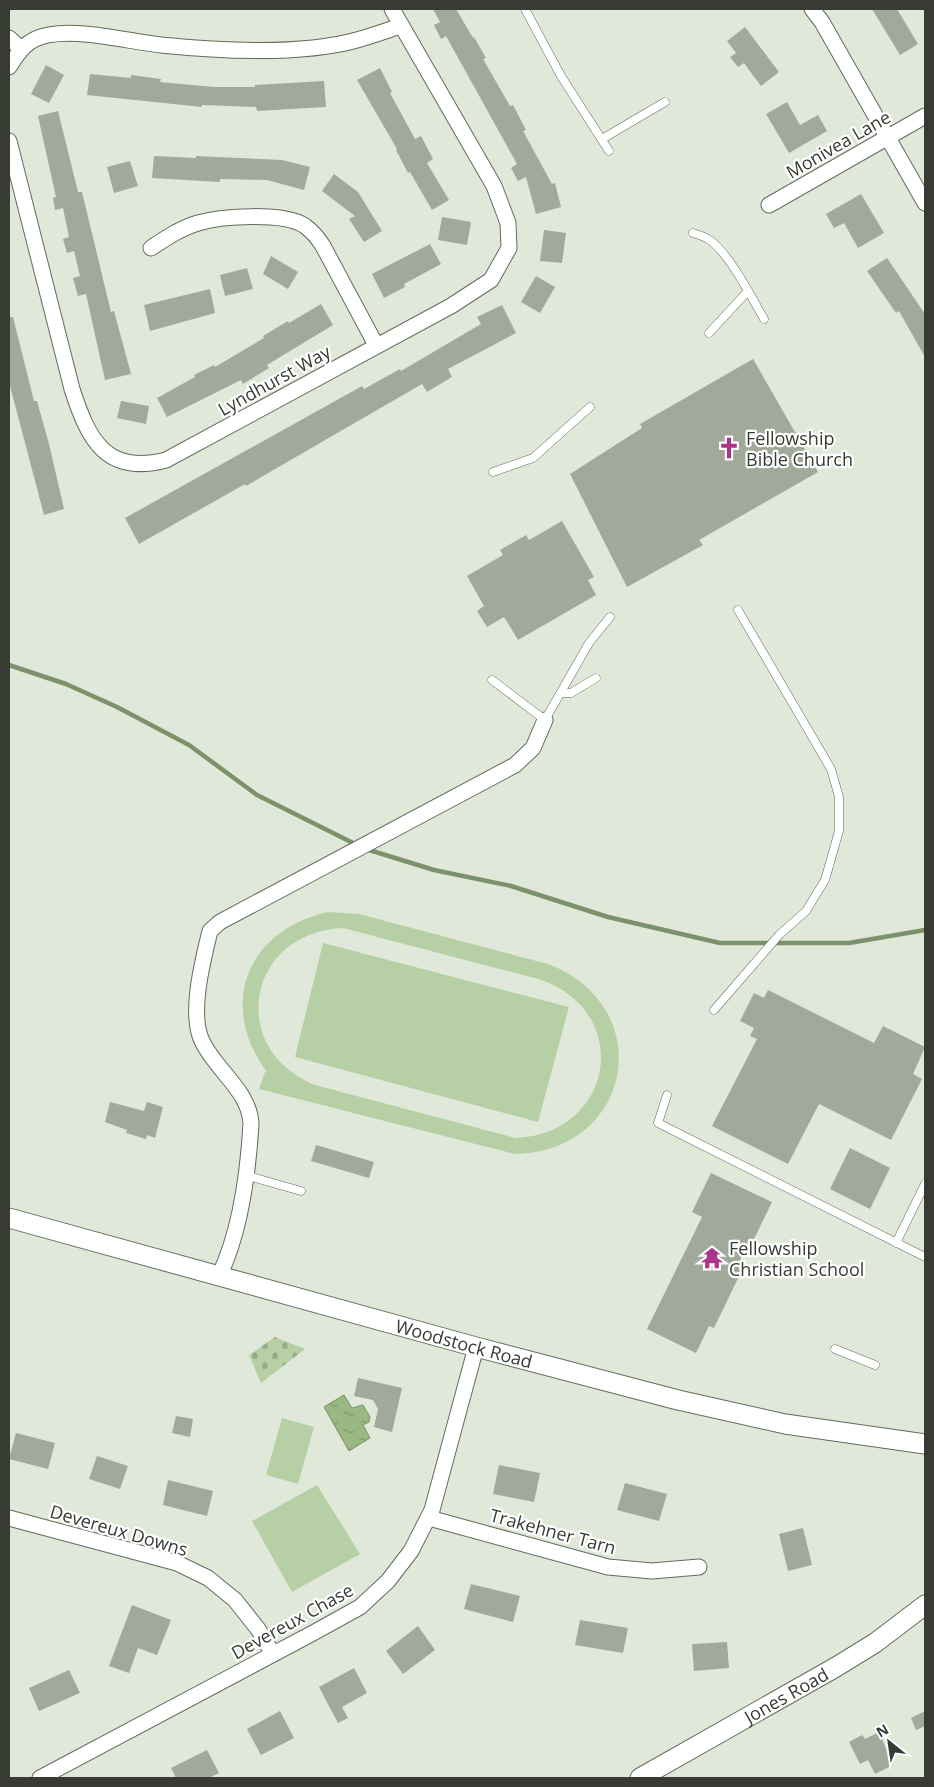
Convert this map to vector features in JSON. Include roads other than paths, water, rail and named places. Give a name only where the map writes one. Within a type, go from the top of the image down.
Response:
[{"type":"street","name":"Lyndhurst Way","points":[[9,141],[72,389],[89,435],[109,454],[124,462],[139,464],[166,460],[479,290],[491,280],[509,248],[508,223],[494,186],[400,26],[392,9]]},
{"type":"street","points":[[812,9],[925,203]]},
{"type":"street","points":[[9,67],[14,43],[61,33],[207,50],[309,48],[356,40],[400,26]]},
{"type":"street","name":"Monivea Lane","points":[[769,205],[925,116]]},
{"type":"street","points":[[151,248],[186,228],[221,218],[280,219],[304,225],[316,236],[323,246],[376,345]]},
{"type":"street","points":[[219,1276],[231,1245],[250,1149],[250,1114],[244,1100],[202,1043],[196,1026],[196,1010],[210,931],[220,922],[515,765],[533,748],[545,720]]},
{"type":"street","name":"Woodstock Road","points":[[9,1218],[476,1347],[767,1421],[925,1444]]},
{"type":"street","name":"Devereux Chase","points":[[40,1778],[360,1607],[388,1581],[411,1551],[429,1518],[476,1347]]},
{"type":"street","name":"Devereux Downs","points":[[9,1518],[177,1563],[208,1578],[235,1600],[258,1629],[273,1654]]},
{"type":"street","name":"Trakehner Tarn","points":[[429,1518],[608,1567],[652,1570],[699,1567]]},
{"type":"street","name":"Jones Road","points":[[640,1778],[844,1662],[907,1620],[925,1605]]},
{"type":"lane","points":[[525,9],[561,76],[609,151]]},
{"type":"lane","points":[[602,139],[665,102]]},
{"type":"lane","points":[[693,233],[709,239],[720,250],[764,319]]},
{"type":"lane","points":[[709,333],[748,292]]},
{"type":"lane","points":[[493,472],[533,458],[590,407]]},
{"type":"lane","points":[[714,1010],[779,935],[806,910],[825,880],[839,831],[839,797],[831,769],[738,610]]},
{"type":"lane","points":[[492,680],[545,720],[589,643],[610,617]]},
{"type":"lane","points":[[561,693],[571,694],[596,678]]},
{"type":"lane","points":[[667,1095],[658,1122],[925,1257]]},
{"type":"lane","points":[[245,1175],[301,1192]]},
{"type":"lane","points":[[896,1243],[925,1184]]},
{"type":"lane","points":[[835,1349],[875,1365]]},
{"type":"water","points":[[344,1395],[352,1408],[363,1405],[370,1417],[369,1422],[363,1425],[370,1438],[349,1451],[324,1407]]},
{"type":"waterway","points":[[9,665],[66,684],[117,707],[189,745],[257,795],[357,845]]},
{"type":"waterway","points":[[366,849],[434,870],[511,886],[608,917],[720,943],[849,943],[925,930]]},
{"type":"place","name":"Fellowship Bible Church","points":[[729,448]]},
{"type":"place","name":"Fellowship Christian School","points":[[712,1258]]}]
